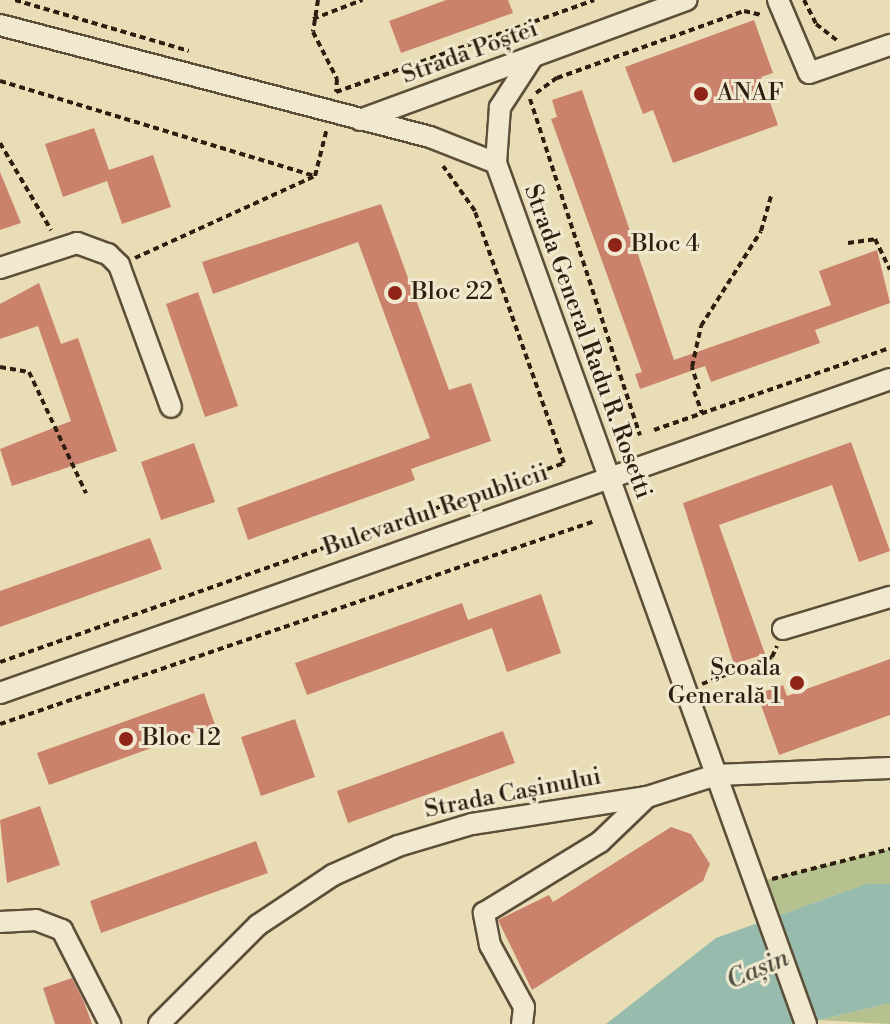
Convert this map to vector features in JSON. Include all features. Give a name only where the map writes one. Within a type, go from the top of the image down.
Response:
[{"type":"street","name":"Strada Poștei","points":[[351,125],[687,0]]},
{"type":"street","points":[[772,8],[809,73],[890,45]]},
{"type":"street","name":"Strada General Radu R. Rosetti","points":[[0,25],[496,163],[806,1024]]},
{"type":"street","name":"Strada Poștei","points":[[496,163],[500,107],[532,58]]},
{"type":"street","points":[[0,268],[60,246],[92,245],[119,265],[171,407]]},
{"type":"street","name":"Bulevardul Republicii","points":[[0,693],[890,379]]},
{"type":"street","points":[[783,629],[890,597]]},
{"type":"street","name":"Strada Cașinului","points":[[159,1024],[258,925],[363,860],[472,824],[647,797],[716,775],[890,768]]},
{"type":"street","points":[[522,1024],[524,1007],[490,945],[484,913],[600,842],[647,797]]},
{"type":"street","points":[[0,922],[36,920],[62,930],[110,1024]]},
{"type":"path","points":[[15,0],[197,53]]},
{"type":"path","points":[[318,0],[313,19],[336,92]]},
{"type":"path","points":[[313,19],[362,0]]},
{"type":"path","points":[[320,88],[336,92],[594,0]]},
{"type":"path","points":[[804,0],[816,24],[838,41]]},
{"type":"path","points":[[640,435],[529,104],[557,78],[744,11],[772,8]]},
{"type":"path","points":[[0,81],[315,176]]},
{"type":"path","points":[[315,176],[327,127],[351,125]]},
{"type":"path","points":[[0,143],[60,246]]},
{"type":"path","points":[[0,662],[564,463],[470,199],[434,160]]},
{"type":"path","points":[[119,265],[315,176]]},
{"type":"path","points":[[702,413],[692,367],[701,326],[724,280],[761,231],[771,195]]},
{"type":"path","points":[[848,243],[875,239],[890,270]]},
{"type":"path","points":[[654,430],[890,348]]},
{"type":"path","points":[[0,367],[29,372],[86,493]]},
{"type":"path","points":[[0,724],[592,522]]},
{"type":"path","points":[[685,691],[772,657],[783,629]]},
{"type":"path","points":[[755,883],[890,849]]},
{"type":"green space","points":[[890,849],[890,884],[866,884],[780,915],[766,880]]},
{"type":"green space","points":[[890,1003],[890,1024],[819,1020]]},
{"type":"water","name":"Cașin","points":[[866,884],[890,884],[890,1003],[802,1024],[606,1024],[716,938]]},
{"type":"building","points":[[446,0],[508,0],[513,13],[401,53],[389,21]]},
{"type":"building","name":"ANAF","points":[[754,20],[773,73],[761,77],[778,125],[673,163],[653,110],[643,114],[625,67]]},
{"type":"building","points":[[582,90],[674,360],[831,305],[819,271],[877,250],[890,303],[815,330],[820,343],[711,382],[705,366],[640,389],[635,374],[642,372],[551,119],[557,117],[552,100]]},
{"type":"building","points":[[94,128],[109,170],[153,155],[171,207],[122,224],[107,181],[63,197],[45,144]]},
{"type":"building","points":[[0,172],[21,223],[0,230]]},
{"type":"building","points":[[381,204],[449,390],[471,383],[491,441],[411,469],[415,480],[248,540],[237,508],[430,438],[358,242],[213,294],[202,262]]},
{"type":"building","points":[[39,283],[61,344],[78,338],[117,451],[12,486],[0,449],[71,421],[38,326],[0,339],[0,304]]},
{"type":"building","points":[[198,292],[238,406],[205,417],[166,304]]},
{"type":"building","points":[[851,442],[890,551],[859,562],[832,485],[719,525],[765,654],[734,664],[683,503]]},
{"type":"building","points":[[194,443],[215,502],[161,520],[141,462]]},
{"type":"building","points":[[150,538],[162,569],[0,627],[0,591]]},
{"type":"building","points":[[541,594],[561,653],[507,672],[492,628],[307,695],[295,663],[462,603],[468,620]]},
{"type":"building","points":[[890,659],[890,715],[779,755],[757,694],[783,685],[787,696]]},
{"type":"building","name":"Bloc 12","points":[[204,693],[215,725],[49,785],[37,753]]},
{"type":"building","points":[[295,719],[315,777],[261,796],[241,737]]},
{"type":"building","points":[[503,731],[515,763],[348,823],[337,791]]},
{"type":"building","points":[[40,806],[60,865],[7,883],[0,820]]},
{"type":"building","points":[[671,827],[691,834],[710,864],[703,881],[532,990],[498,920],[549,895],[553,902]]},
{"type":"building","points":[[256,841],[268,873],[101,933],[90,901]]},
{"type":"building","points":[[72,978],[92,1024],[55,1024],[43,988]]},
{"type":"place","name":"ANAF","points":[[701,94]]},
{"type":"place","name":"Bloc 4","points":[[615,245]]},
{"type":"place","name":"Bloc 22","points":[[395,293]]},
{"type":"place","name":"Școala Generală 1","points":[[797,683]]},
{"type":"place","name":"Bloc 12","points":[[126,739]]}]
